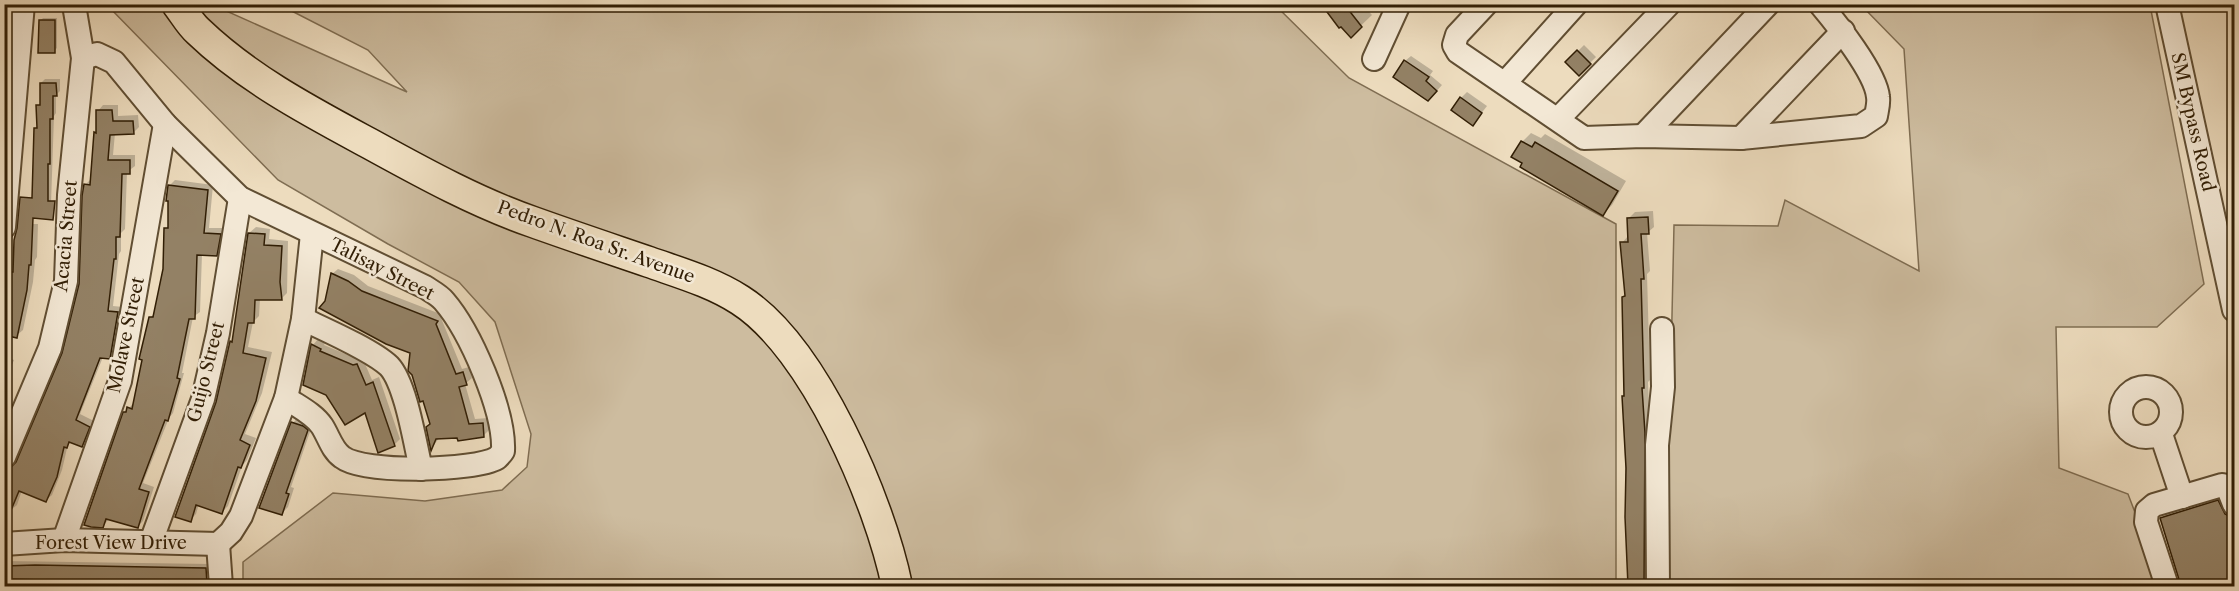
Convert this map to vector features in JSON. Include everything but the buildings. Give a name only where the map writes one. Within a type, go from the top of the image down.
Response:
[{"type":"main road","name":"Pedro N. Roa Sr. Avenue","points":[[177,4],[196,30],[237,65],[316,115],[439,182],[530,221],[700,279],[740,300],[766,320],[815,384],[851,450],[869,494],[893,566],[897,586]]},
{"type":"street","points":[[5,224],[11,71],[23,4]]},
{"type":"street","points":[[1374,59],[1399,4]]},
{"type":"street","points":[[1486,4],[1457,35],[1454,45],[1458,52],[1584,138],[1643,136],[1741,138],[1861,126],[1876,116],[1878,96],[1872,79],[1843,31],[1820,4]]},
{"type":"street","points":[[1505,83],[1576,4]]},
{"type":"street","points":[[1558,119],[1669,4]]},
{"type":"street","points":[[1643,136],[1768,4]]},
{"type":"street","name":"SM Bypass Road","points":[[2167,4],[2235,310]]},
{"type":"street","name":"Acacia Street","points":[[4,457],[50,348],[66,281],[69,195],[83,58],[74,5]]},
{"type":"street","points":[[1741,138],[1843,31]]},
{"type":"street","name":"Talisay Street","points":[[83,58],[97,54],[114,62],[165,124],[240,198],[425,287],[443,300],[462,327],[481,364],[498,416],[503,451],[498,457],[484,462],[422,469],[382,469],[361,466],[343,459],[334,449],[315,417],[286,398]]},
{"type":"street","name":"Molave Street","points":[[64,540],[120,381],[165,124]]},
{"type":"street","name":"Guijo Street","points":[[151,542],[203,399],[218,333],[240,198]]},
{"type":"street","points":[[221,586],[218,544],[231,532],[241,516],[286,398],[303,319],[312,234]]},
{"type":"street","points":[[303,319],[373,355],[390,367],[403,394],[422,469]]},
{"type":"street","points":[[1658,586],[1657,445],[1663,387],[1662,329]]},
{"type":"street","points":[[2161,434],[2182,497]]},
{"type":"street","points":[[2167,586],[2146,522],[2147,511],[2154,505],[2222,485],[2230,491],[2235,504]]},
{"type":"street","name":"Forest View Drive","points":[[4,544],[64,540],[218,544]]},
{"type":"shaded area","points":[[107,5],[154,5],[159,10],[188,5],[213,5],[407,92],[368,50],[280,5],[1275,5],[1349,78],[1616,224],[1616,586],[243,586],[243,562],[333,493],[425,501],[502,490],[527,467],[531,434],[495,322],[459,282],[278,180]]},
{"type":"shaded area","points":[[1861,5],[2150,5],[2204,284],[2157,327],[2056,327],[2059,468],[2128,494],[2163,586],[1666,586],[1674,225],[1778,226],[1785,200],[1919,271],[1904,49]]}]
